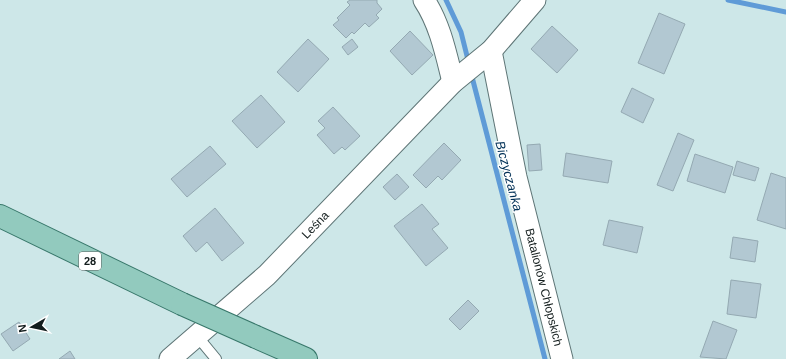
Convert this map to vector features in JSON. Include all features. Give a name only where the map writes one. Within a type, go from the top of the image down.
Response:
[{"type":"main road","name":"28","points":[[0,216],[182,304],[306,359]]},
{"type":"street","points":[[424,0],[430,10],[443,43],[454,82],[487,54],[535,0]]},
{"type":"street","name":"Batalionów Chłopskich","points":[[487,54],[516,177],[562,359]]},
{"type":"street","name":"Leśna","points":[[170,359],[267,275],[454,82]]},
{"type":"lane","points":[[197,336],[216,359]]},
{"type":"building","points":[[350,0],[377,0],[377,3],[382,9],[376,15],[379,18],[369,27],[365,23],[354,34],[352,32],[346,38],[333,25],[339,20],[337,18],[350,5],[347,2]]},
{"type":"building","points":[[659,13],[685,24],[664,74],[638,63]]},
{"type":"building","points":[[552,26],[578,50],[557,73],[531,49]]},
{"type":"building","points":[[410,31],[433,55],[412,75],[390,51]]},
{"type":"building","points":[[308,39],[329,59],[298,92],[277,72]]},
{"type":"building","points":[[352,39],[358,47],[348,55],[342,47]]},
{"type":"building","points":[[632,88],[654,99],[643,123],[621,112]]},
{"type":"building","points":[[261,95],[285,122],[257,148],[232,121]]},
{"type":"building","points":[[333,107],[360,136],[345,150],[342,147],[334,154],[317,135],[325,128],[318,121]]},
{"type":"building","points":[[678,133],[694,140],[673,191],[657,185]]},
{"type":"building","points":[[444,143],[461,160],[442,180],[438,176],[426,188],[413,175]]},
{"type":"building","points":[[540,144],[542,170],[529,171],[527,145]]},
{"type":"building","points":[[210,146],[226,164],[187,197],[171,179]]},
{"type":"building","points":[[566,153],[612,161],[608,183],[563,176]]},
{"type":"building","points":[[695,154],[733,167],[725,193],[687,181]]},
{"type":"building","points":[[737,161],[759,168],[755,181],[733,175]]},
{"type":"building","points":[[771,173],[786,178],[786,229],[757,220]]},
{"type":"building","points":[[397,174],[409,187],[395,200],[383,187]]},
{"type":"building","points":[[422,204],[439,224],[432,229],[448,248],[426,266],[394,226]]},
{"type":"building","points":[[215,208],[244,243],[222,261],[207,242],[196,252],[183,236]]},
{"type":"building","points":[[609,220],[643,227],[637,253],[603,245]]},
{"type":"building","points":[[733,237],[758,241],[755,262],[730,258]]},
{"type":"building","points":[[731,280],[761,284],[756,318],[727,314]]},
{"type":"building","points":[[468,300],[479,311],[460,330],[449,319]]},
{"type":"building","points":[[713,321],[737,330],[726,359],[700,357]]},
{"type":"building","points":[[19,322],[30,339],[13,351],[1,334]]},
{"type":"building","points":[[70,351],[75,359],[59,359]]},
{"type":"waterway","name":"Biczyczanka","points":[[446,0],[461,32],[469,64]]},
{"type":"waterway","points":[[728,0],[786,12]]},
{"type":"waterway","name":"Biczyczanka","points":[[471,73],[545,359]]}]
